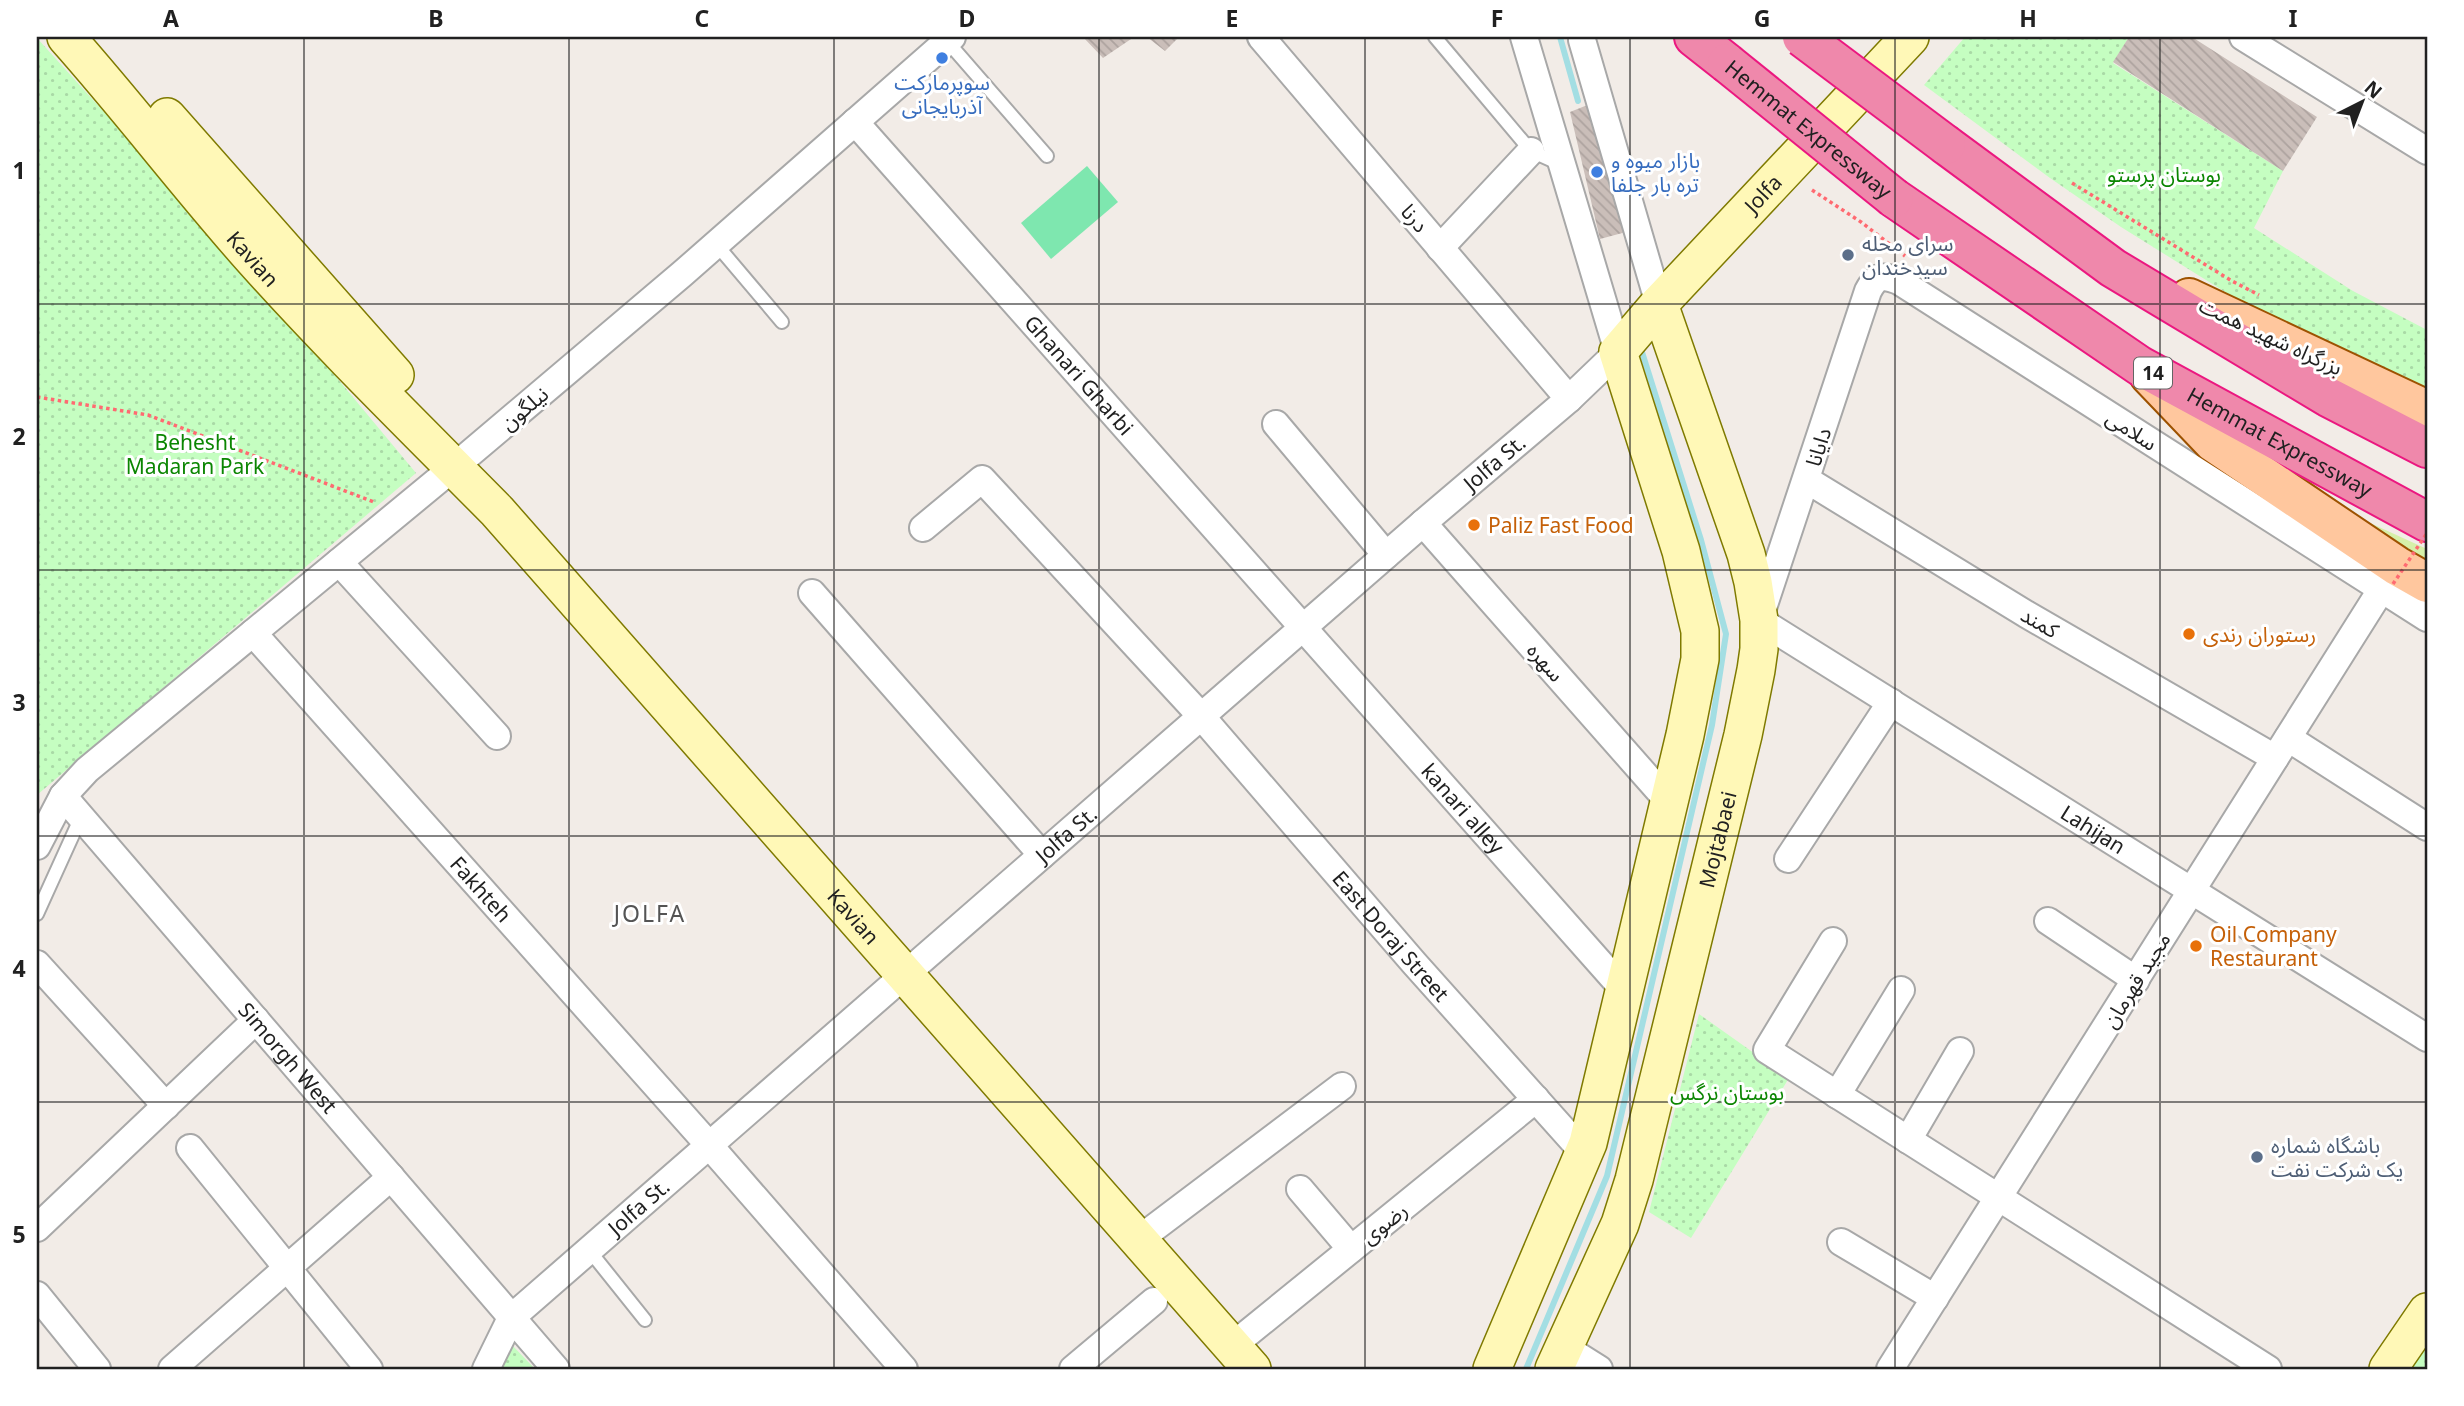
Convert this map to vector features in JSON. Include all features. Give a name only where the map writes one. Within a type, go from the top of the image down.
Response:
[{"type":"highway","name":"Hemmat Expressway","points":[[1694,37],[1894,198],[2140,366],[2427,522]]},
{"type":"highway","points":[[1802,37],[2113,268],[2328,397],[2427,448]]},
{"type":"main road","name":"Kavian","points":[[66,37],[116,93],[253,259],[382,397],[497,511],[1242,1358]]},
{"type":"main road","name":"Kavian","points":[[95,37],[402,384],[454,467]]},
{"type":"main road","name":"Jolfa","points":[[1619,352],[1660,304],[1910,38]]},
{"type":"main road","name":"بزرگراه شهید همت","points":[[2113,268],[2168,288],[2427,410]]},
{"type":"main road","name":"Mojtabaei","points":[[1559,1358],[1625,1211],[1641,1156],[1743,736],[1759,649],[1759,620],[1746,554],[1660,304]]},
{"type":"main road","points":[[1492,1369],[1584,1153],[1669,802],[1700,659],[1700,631],[1681,551],[1619,352]]},
{"type":"main road","points":[[2140,366],[2213,442],[2397,566],[2401,586]]},
{"type":"main road","points":[[2388,1369],[2427,1312]]},
{"type":"street","name":"درنا","points":[[1261,37],[1569,399]]},
{"type":"street","points":[[1524,37],[1619,352]]},
{"type":"street","points":[[2243,37],[2427,150]]},
{"type":"street","name":"نیلگون","points":[[37,846],[63,796],[87,770],[454,467],[716,244],[950,39]]},
{"type":"street","points":[[1581,40],[1660,304]]},
{"type":"street","name":"Ghanari Gharbi","points":[[855,122],[1303,628]]},
{"type":"street","points":[[1440,248],[1531,151]]},
{"type":"street","name":"دایانا","points":[[1759,620],[1868,292],[1872,282],[1881,278]]},
{"type":"street","name":"سلامی","points":[[1881,278],[1899,281],[2401,586],[2427,618]]},
{"type":"street","name":"Jolfa St.","points":[[511,1318],[1386,555],[1569,399],[1619,352]]},
{"type":"street","points":[[1276,424],[1386,555]]},
{"type":"street","name":"East Doraj Street","points":[[923,528],[982,479],[1201,716],[1405,953],[1584,1153]]},
{"type":"street","name":"کمند","points":[[1807,480],[2026,614],[2427,827]]},
{"type":"street","name":"سهره","points":[[1423,523],[1669,802]]},
{"type":"street","points":[[339,562],[497,736]]},
{"type":"street","name":"مجید قهرمان","points":[[1890,1369],[2281,748],[2401,586]]},
{"type":"street","points":[[812,593],[1042,855]]},
{"type":"street","name":"Lahijan","points":[[1759,620],[2427,1038]]},
{"type":"street","name":"kanari alley","points":[[1303,628],[1624,990]]},
{"type":"street","name":"Fakhteh","points":[[253,633],[709,1145],[904,1369]]},
{"type":"street","points":[[1788,859],[1891,702]]},
{"type":"street","name":"Simorgh West","points":[[63,796],[556,1369]]},
{"type":"street","points":[[2048,921],[2136,980]]},
{"type":"street","points":[[1833,941],[1767,1050],[2268,1369]]},
{"type":"street","points":[[37,964],[166,1106]]},
{"type":"street","points":[[1837,1095],[1901,990]]},
{"type":"street","points":[[37,1228],[256,1020]]},
{"type":"street","points":[[1908,1140],[1960,1051]]},
{"type":"street","points":[[1138,1240],[1342,1086]]},
{"type":"street","name":"رضوی","points":[[1242,1358],[1351,1249],[1536,1100]]},
{"type":"street","points":[[190,1148],[369,1369]]},
{"type":"street","points":[[172,1369],[391,1178]]},
{"type":"street","points":[[1300,1189],[1351,1249]]},
{"type":"street","points":[[1841,1242],[1935,1298]]},
{"type":"street","points":[[37,1295],[97,1369]]},
{"type":"street","points":[[1073,1369],[1154,1301]]},
{"type":"street","points":[[486,1369],[511,1318]]},
{"type":"street","points":[[1559,1358],[1599,1369]]},
{"type":"lane","points":[[1435,37],[1531,151],[1562,165]]},
{"type":"lane","points":[[950,39],[1047,156]]},
{"type":"lane","points":[[716,244],[782,322]]},
{"type":"lane","points":[[37,914],[81,817]]},
{"type":"lane","points":[[589,1250],[645,1320]]},
{"type":"path","points":[[2072,183],[2232,281],[2267,299]]},
{"type":"path","points":[[37,397],[148,415],[400,512]]},
{"type":"path","points":[[2401,586],[2427,533]]},
{"type":"green space","name":"بوستان پرستو","points":[[1965,37],[2129,37],[2113,63],[2283,171],[2254,228],[2353,291],[2427,330],[2427,399],[2280,326],[2121,227],[1924,85]]},
{"type":"green space","name":"Behesht Madaran Park","points":[[37,38],[248,271],[416,473],[37,795]]},
{"type":"green space","points":[[1087,166],[1118,202],[1051,259],[1021,223]]},
{"type":"green space","points":[[2368,522],[2427,549],[2427,560],[2399,543]]},
{"type":"green space","name":"بوستان نرگس","points":[[1699,1014],[1789,1078],[1691,1238],[1649,1212]]},
{"type":"green space","points":[[2427,1330],[2427,1369],[2400,1369]]},
{"type":"green space","points":[[512,1345],[535,1369],[500,1369]]},
{"type":"building","points":[[1083,37],[1134,37],[1103,58]]},
{"type":"building","points":[[1147,37],[1179,37],[1165,51]]},
{"type":"building","points":[[2129,37],[2192,37],[2317,117],[2283,171],[2113,62]]},
{"type":"building","name":"بازار میوه و تره بار جلفا","points":[[1590,104],[1626,232],[1600,239],[1570,112]]},
{"type":"waterway","points":[[1560,37],[1578,101]]},
{"type":"waterway","points":[[1526,1369],[1607,1176],[1712,725],[1726,634],[1701,540],[1641,349]]},
{"type":"place","name":"سوپرمارکت آذربایجانی","points":[[942,58]]},
{"type":"place","name":"بازار میوه و تره بار جلفا","points":[[1597,172]]},
{"type":"place","name":"سرای محله سیدخندان","points":[[1848,255]]},
{"type":"place","name":"Paliz Fast Food","points":[[1474,525]]},
{"type":"place","name":"رستوران رندی","points":[[2189,634]]},
{"type":"place","name":"Oil Company Restaurant","points":[[2196,946]]},
{"type":"place","name":"باشگاه شماره یک شرکت نفت","points":[[2257,1157]]},
{"type":"district","name":"JOLFA","points":[[650,913]]}]
